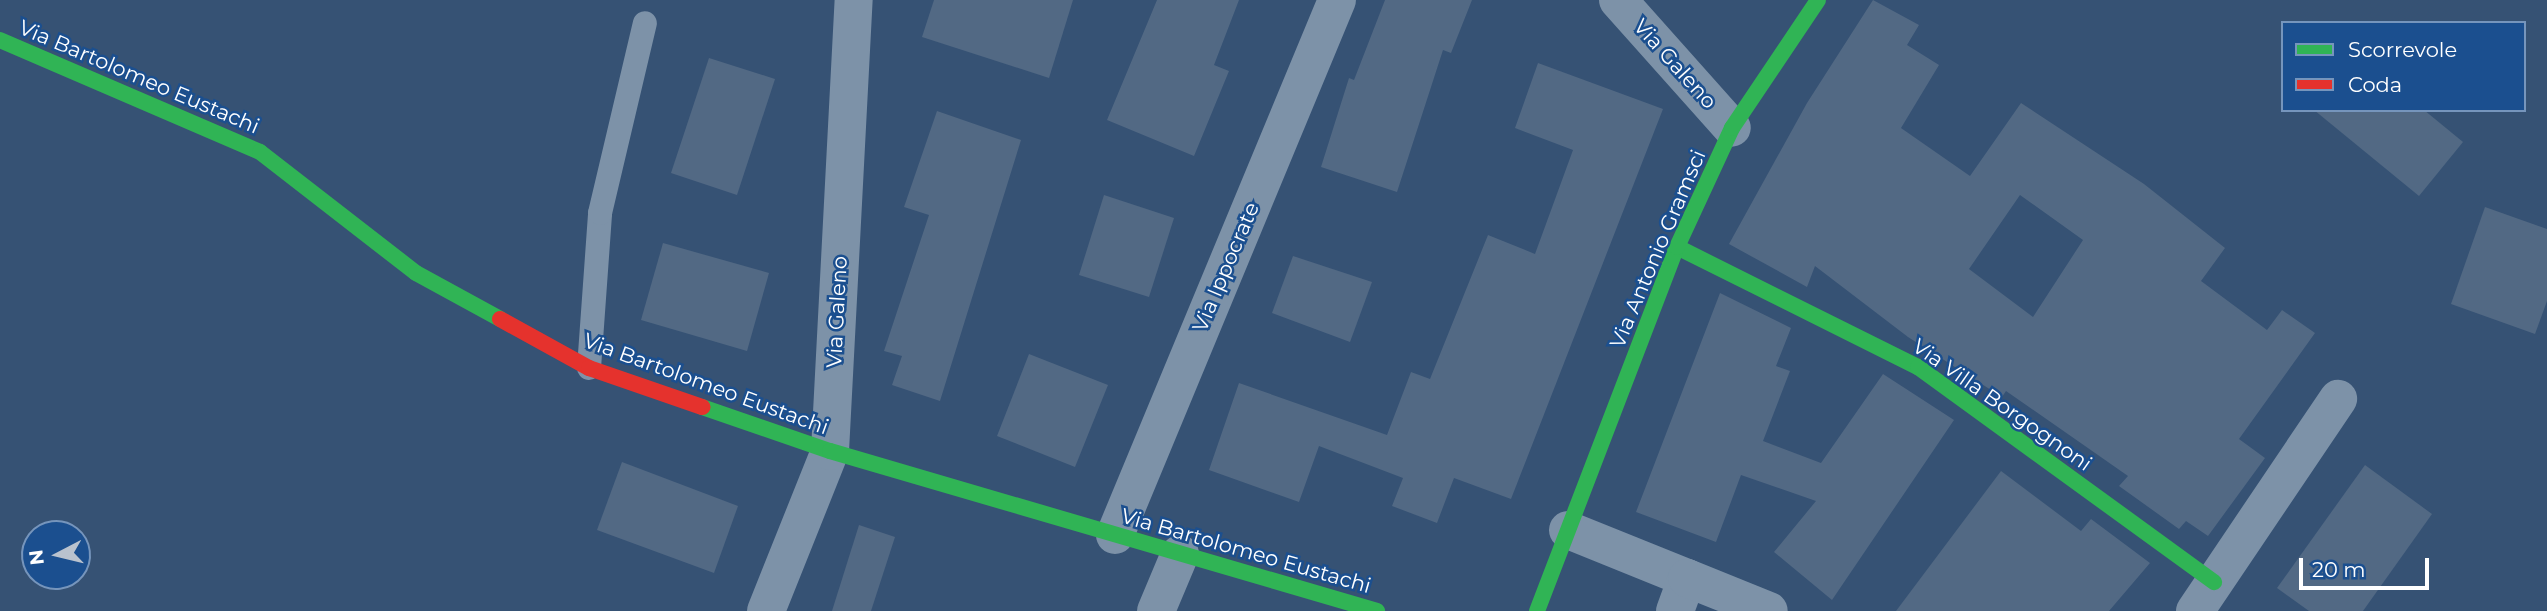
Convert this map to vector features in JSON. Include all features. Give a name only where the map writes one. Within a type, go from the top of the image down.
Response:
[{"type":"street","name":"Via Galeno","points":[[766,611],[830,451],[854,0]]},
{"type":"street","name":"Via Ippocrate","points":[[1115,535],[1337,0]]},
{"type":"street","name":"Via Galeno","points":[[1618,0],[1732,128]]},
{"type":"street","name":"Via Antonio Gramsci","points":[[1537,611],[1677,247],[1732,128],[1818,0]]},
{"type":"street","name":"Via Bartolomeo Eustachi","points":[[0,40],[260,152],[416,273],[589,368],[830,451],[1377,611]]},
{"type":"street","name":"Via Villa Borgognoni","points":[[1677,247],[1918,367],[2204,596]]},
{"type":"street","points":[[2204,596],[2338,399]]},
{"type":"street","points":[[1567,530],[1681,594],[1769,611]]},
{"type":"street","points":[[1156,611],[1180,554]]},
{"type":"lane","points":[[589,368],[600,213],[645,23]]},
{"type":"building","points":[[934,0],[1073,0],[1049,78],[922,37]]},
{"type":"building","points":[[1157,0],[1239,0],[1214,65],[1229,71],[1194,156],[1107,120]]},
{"type":"building","points":[[1385,0],[1472,0],[1451,53],[1443,50],[1397,192],[1321,167],[1349,78],[1354,80]]},
{"type":"building","points":[[1873,0],[1919,25],[1907,45],[1939,65],[1901,128],[1970,176],[2021,103],[2144,184],[2225,248],[2201,281],[2267,330],[2282,310],[2315,333],[2239,439],[2265,458],[2208,536],[2186,521],[2179,529],[2119,486],[2128,476],[2006,391],[2002,397],[1908,337],[1815,266],[1807,287],[1729,244],[1807,103]],"holes":[[[2020,195],[2083,240],[2033,317],[1969,269]]]},
{"type":"building","points":[[709,58],[775,79],[737,195],[671,173]]},
{"type":"building","points":[[1538,63],[1663,109],[1511,499],[1454,478],[1437,523],[1392,506],[1403,478],[1319,446],[1299,502],[1209,470],[1239,383],[1387,435],[1411,372],[1430,379],[1488,235],[1535,254],[1573,150],[1515,128]]},
{"type":"building","points":[[937,111],[1021,140],[940,401],[892,385],[902,356],[884,351],[929,215],[904,207]]},
{"type":"building","points":[[2316,112],[2426,112],[2463,142],[2419,196]]},
{"type":"building","points":[[1104,195],[1174,218],[1149,297],[1079,275]]},
{"type":"building","points":[[2485,207],[2547,229],[2547,301],[2535,334],[2451,304]]},
{"type":"building","points":[[663,243],[769,273],[747,351],[641,320]]},
{"type":"building","points":[[1293,256],[1372,282],[1350,342],[1272,313]]},
{"type":"building","points":[[1720,293],[1791,328],[1776,366],[1790,371],[1763,441],[1821,463],[1883,374],[1954,420],[1832,600],[1774,552],[1816,501],[1741,475],[1716,542],[1636,512]]},
{"type":"building","points":[[1029,354],[1108,385],[1075,467],[997,436]]},
{"type":"building","points":[[622,462],[738,506],[714,573],[597,530]]},
{"type":"building","points":[[2365,465],[2432,514],[2363,611],[2309,611],[2277,588]]},
{"type":"building","points":[[2001,471],[2081,531],[2091,519],[2150,563],[2109,611],[1896,611]]},
{"type":"building","points":[[859,525],[895,537],[871,611],[832,611]]},
{"type":"traffic: fast","points":[[1537,611],[1677,247],[1732,128],[1818,0]]},
{"type":"traffic: fast","points":[[0,40],[260,152],[416,273],[500,319]]},
{"type":"traffic: fast","points":[[1677,247],[1918,367],[2214,582]]},
{"type":"traffic: fast","points":[[702,407],[830,451],[1377,611]]},
{"type":"traffic: jam","points":[[500,319],[589,368],[702,407]]}]
